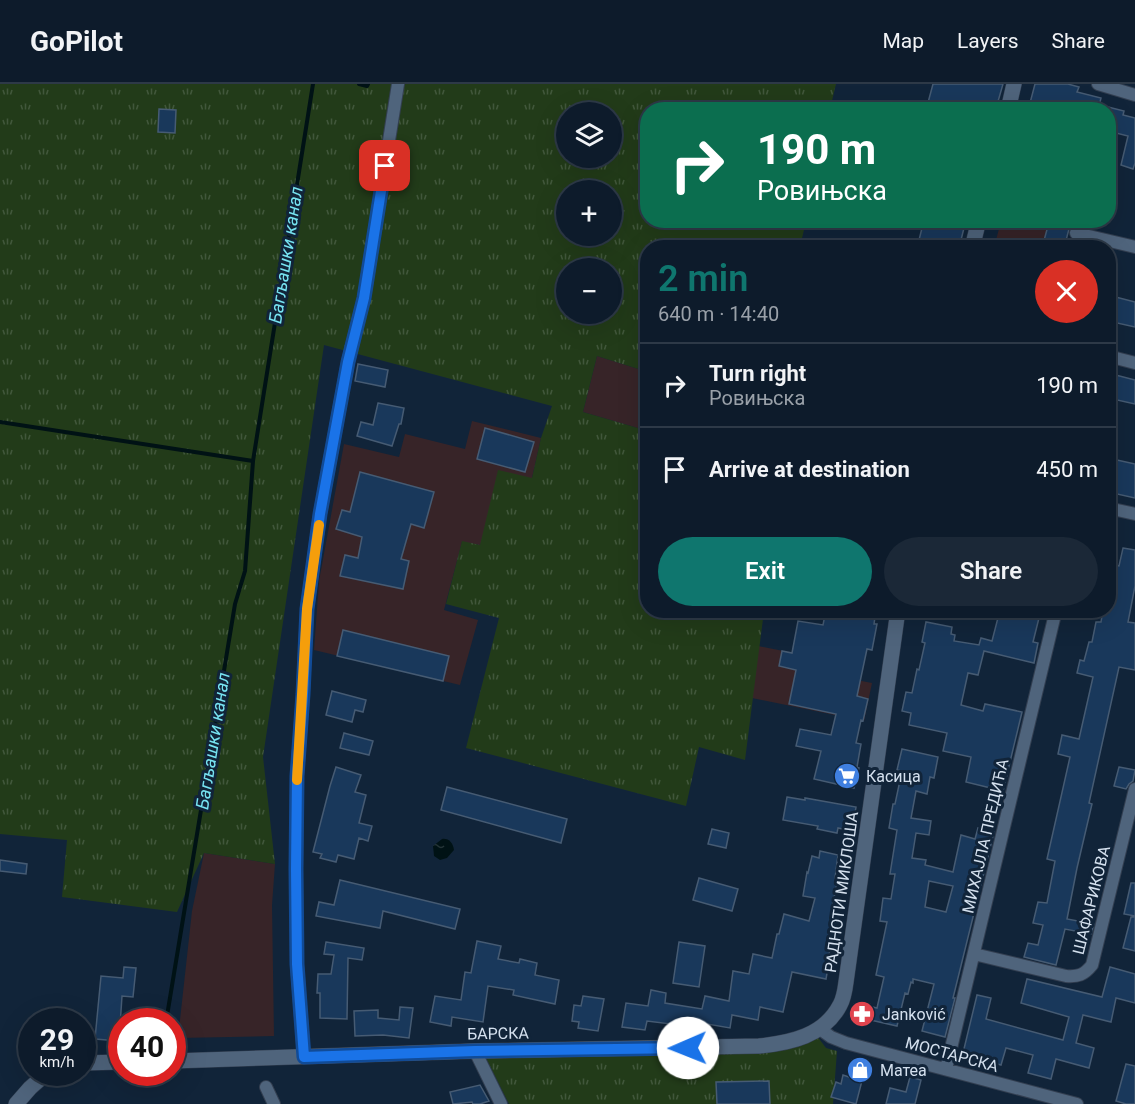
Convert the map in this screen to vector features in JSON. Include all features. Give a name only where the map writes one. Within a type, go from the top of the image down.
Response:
[{"type":"street","points":[[304,1057],[297,964],[296,869],[297,776],[307,609],[320,514],[346,373],[364,298],[398,84]]},
{"type":"street","points":[[1010,102],[1014,84]]},
{"type":"street","points":[[1098,84],[1135,95]]},
{"type":"street","points":[[1076,233],[1106,240]]},
{"type":"street","points":[[1116,242],[1135,247]]},
{"type":"street","points":[[1116,358],[1135,363]]},
{"type":"street","points":[[1116,510],[1135,514]]},
{"type":"street","name":"РАДНОТИ МИКЛОША","points":[[820,1029],[831,1019],[840,1005],[846,982],[897,618]]},
{"type":"street","name":"МИХАЈЛА ПРЕДИЋА","points":[[946,1069],[1054,618]]},
{"type":"street","name":"ШАФАРИКОВА","points":[[974,954],[1066,976],[1077,977],[1085,973],[1092,965],[1135,789]]},
{"type":"street","name":"БАРСКА","points":[[186,1061],[475,1051],[759,1046],[799,1039],[820,1029]]},
{"type":"street","name":"МОСТАРСКА","points":[[820,1029],[831,1037],[846,1043],[1077,1104]]},
{"type":"street","points":[[475,1051],[501,1104]]},
{"type":"street","points":[[16,1104],[32,1086]]},
{"type":"street","points":[[266,1087],[274,1104]]},
{"type":"shaded area","points":[[999,228],[1069,229],[1066,240],[996,240]]},
{"type":"shaded area","points":[[597,356],[640,369],[640,429],[583,412]]},
{"type":"shaded area","points":[[472,421],[541,438],[532,478],[480,545],[462,542],[444,610],[478,620],[460,685],[314,650],[319,581],[344,444],[399,457],[405,434],[465,449]]},
{"type":"shaded area","points":[[758,646],[834,661],[831,675],[872,683],[864,721],[747,697]]},
{"type":"shaded area","points":[[204,853],[275,864],[272,905],[274,1036],[186,1038],[186,1008],[181,1008],[192,911]]},
{"type":"green space","points":[[0,84],[836,84],[832,102],[640,102],[640,228],[804,228],[802,240],[640,240],[640,369],[597,356],[583,412],[640,429],[640,618],[763,618],[745,760],[699,747],[686,806],[466,748],[499,618],[446,604],[462,541],[480,545],[498,470],[532,478],[541,438],[552,406],[324,345],[263,757],[275,864],[204,853],[177,912],[62,897],[67,840],[0,834]]},
{"type":"green space","points":[[817,1036],[826,1048],[837,1051],[833,1104],[509,1104],[486,1058]]},
{"type":"water","points":[[442,839],[450,841],[454,850],[447,858],[440,860],[434,856],[433,846]]},
{"type":"building","points":[[933,84],[1003,84],[998,102],[928,102]]},
{"type":"building","points":[[1035,84],[1068,84],[1079,87],[1077,92],[1101,98],[1100,102],[1030,102]]},
{"type":"building","points":[[159,109],[176,110],[175,133],[158,132]]},
{"type":"building","points":[[1116,109],[1124,111],[1123,115],[1135,118],[1133,169],[1121,165],[1128,136],[1116,133]]},
{"type":"building","points":[[922,228],[964,228],[961,240],[919,240]]},
{"type":"building","points":[[1047,228],[1069,229],[1066,240],[1044,240]]},
{"type":"building","points":[[1116,297],[1135,302],[1135,327],[1116,323]]},
{"type":"building","points":[[358,364],[388,370],[385,387],[355,381]]},
{"type":"building","points":[[1116,375],[1135,380],[1135,404],[1116,400]]},
{"type":"building","points":[[378,403],[404,408],[401,424],[399,424],[392,446],[357,436],[361,422],[373,425]]},
{"type":"building","points":[[485,428],[534,442],[525,472],[477,459]]},
{"type":"building","points":[[1116,460],[1135,464],[1135,498],[1116,494]]},
{"type":"building","points":[[360,472],[434,492],[424,528],[411,524],[401,559],[409,561],[403,589],[340,576],[345,555],[358,558],[362,537],[336,529],[342,510],[350,512]]},
{"type":"building","points":[[1123,548],[1135,550],[1135,586],[1128,622],[1135,623],[1135,670],[1119,667],[1089,803],[1092,804],[1067,919],[1094,924],[1091,934],[1065,929],[1056,965],[1024,957],[1028,943],[1038,945],[1043,925],[1033,923],[1038,902],[1047,903],[1055,861],[1047,859],[1070,757],[1058,754],[1062,735],[1079,739],[1093,677],[1077,673],[1080,660],[1084,661],[1089,642],[1092,642],[1096,622],[1101,622],[1102,618],[1116,618],[1116,565],[1119,566]]},
{"type":"building","points":[[824,618],[875,618],[874,624],[877,624],[872,650],[867,649],[857,696],[868,699],[856,743],[861,744],[854,788],[814,779],[821,751],[796,746],[800,729],[831,735],[836,714],[789,704],[796,670],[779,666],[782,651],[792,653],[798,621],[823,625]]},
{"type":"building","points":[[998,618],[1039,618],[1033,642],[1038,643],[1034,663],[984,651],[978,675],[968,673],[961,705],[983,711],[985,704],[1022,712],[1003,791],[966,782],[971,757],[943,751],[947,733],[909,725],[911,713],[902,711],[906,692],[912,693],[917,669],[919,670],[925,643],[922,642],[926,622],[952,627],[951,634],[955,635],[954,641],[979,645],[981,638],[992,641]]},
{"type":"building","points":[[343,630],[449,656],[443,681],[337,656]]},
{"type":"building","points":[[332,691],[366,700],[363,712],[355,710],[352,722],[326,715]]},
{"type":"building","points":[[344,733],[373,741],[369,755],[340,748]]},
{"type":"building","points":[[902,749],[938,757],[934,778],[930,777],[927,794],[916,791],[911,818],[931,821],[929,835],[916,833],[912,858],[926,860],[925,865],[953,872],[961,835],[975,839],[978,828],[994,832],[945,1037],[922,1031],[934,984],[913,979],[908,994],[905,993],[897,1026],[857,1017],[859,1004],[877,1008],[884,977],[876,975],[887,922],[880,921],[883,898],[891,899],[895,874],[890,874],[897,830],[889,828],[902,771],[897,770]],"holes":[[[929,881],[953,886],[946,912],[925,907]]]},
{"type":"building","points":[[336,767],[361,775],[355,792],[366,795],[359,823],[372,826],[368,841],[359,838],[354,859],[338,855],[336,862],[320,858],[322,854],[313,852]]},
{"type":"building","points":[[1119,767],[1135,770],[1133,781],[1126,789],[1114,786]]},
{"type":"building","points":[[447,787],[567,819],[561,843],[441,810]]},
{"type":"building","points":[[787,797],[856,807],[852,831],[838,828],[837,833],[817,829],[818,826],[783,820]]},
{"type":"building","points":[[712,829],[729,833],[726,848],[708,844]]},
{"type":"building","points":[[820,851],[838,855],[835,878],[838,878],[831,913],[837,914],[826,979],[792,972],[783,1012],[760,1007],[758,1020],[732,1015],[730,1028],[696,1022],[695,1027],[647,1021],[645,1030],[622,1027],[626,1003],[648,1006],[651,990],[666,993],[665,1003],[702,1009],[705,996],[729,1001],[733,971],[749,974],[753,954],[772,958],[784,914],[809,921],[815,898],[803,896],[812,856],[819,858]]},
{"type":"building","points":[[0,860],[27,864],[26,874],[0,871]]},
{"type":"building","points":[[699,878],[738,889],[732,911],[693,900]]},
{"type":"building","points":[[340,880],[460,909],[455,929],[383,911],[380,928],[316,916],[319,902],[334,905]]},
{"type":"building","points":[[1131,883],[1135,883],[1135,916],[1124,914]]},
{"type":"building","points":[[1131,917],[1135,917],[1135,951],[1123,948]]},
{"type":"building","points":[[477,941],[501,946],[498,959],[519,963],[520,959],[537,963],[535,975],[559,980],[555,1004],[513,995],[514,990],[488,986],[483,1022],[452,1017],[451,1026],[430,1022],[435,996],[461,1000],[465,972],[471,973]]},
{"type":"building","points":[[326,942],[364,948],[362,960],[348,958],[347,1019],[320,1018],[320,993],[317,993],[318,974],[331,974],[334,955],[324,954]]},
{"type":"building","points":[[679,942],[705,946],[699,987],[673,983]]},
{"type":"building","points":[[124,967],[136,968],[133,997],[122,996],[121,1008],[108,1008],[108,1040],[96,1039],[101,976],[123,978]]},
{"type":"building","points":[[1110,967],[1135,974],[1135,1003],[1116,998],[1111,1022],[1083,1015],[1076,1043],[1094,1048],[1089,1068],[1056,1059],[1051,1079],[1028,1073],[1033,1055],[1006,1048],[1001,1065],[963,1053],[977,995],[991,998],[986,1019],[1063,1040],[1069,1017],[1021,1003],[1027,979],[1102,997]]},
{"type":"building","points":[[583,996],[604,999],[598,1031],[578,1028],[579,1022],[572,1021],[574,1005],[581,1006]]},
{"type":"building","points":[[400,1007],[413,1008],[409,1038],[383,1035],[355,1036],[354,1011],[378,1010],[378,1018],[399,1020]]},
{"type":"building","points":[[856,1063],[866,1065],[856,1104],[831,1097],[836,1082],[841,1084],[843,1075],[852,1078]]},
{"type":"building","points":[[1126,1064],[1135,1066],[1135,1104],[1116,1101]]},
{"type":"building","points":[[910,1077],[921,1080],[915,1104],[886,1104],[890,1088],[906,1092]]},
{"type":"building","points":[[769,1081],[770,1104],[717,1104],[716,1082]]},
{"type":"building","points":[[480,1085],[489,1101],[480,1104],[472,1102],[453,1104],[450,1092]]},
{"type":"waterway","name":"Багљашки канал","points":[[168,1008],[235,604],[245,571],[253,461],[313,84]]},
{"type":"waterway","points":[[359,84],[367,86],[368,84]]},
{"type":"waterway","name":"Багљашки канал","points":[[0,422],[253,461]]},
{"type":"slow traffic","points":[[297,780],[307,609],[319,525]]},
{"type":"place","name":"Касица","points":[[847,776]]},
{"type":"place","name":"Janković","points":[[862,1014]]},
{"type":"place","name":"Матеа","points":[[860,1070]]},
{"type":"route","points":[[385,166],[364,298],[348,362],[320,514],[307,609],[297,776],[296,869],[297,964],[304,1057],[475,1051],[688,1048]]}]
